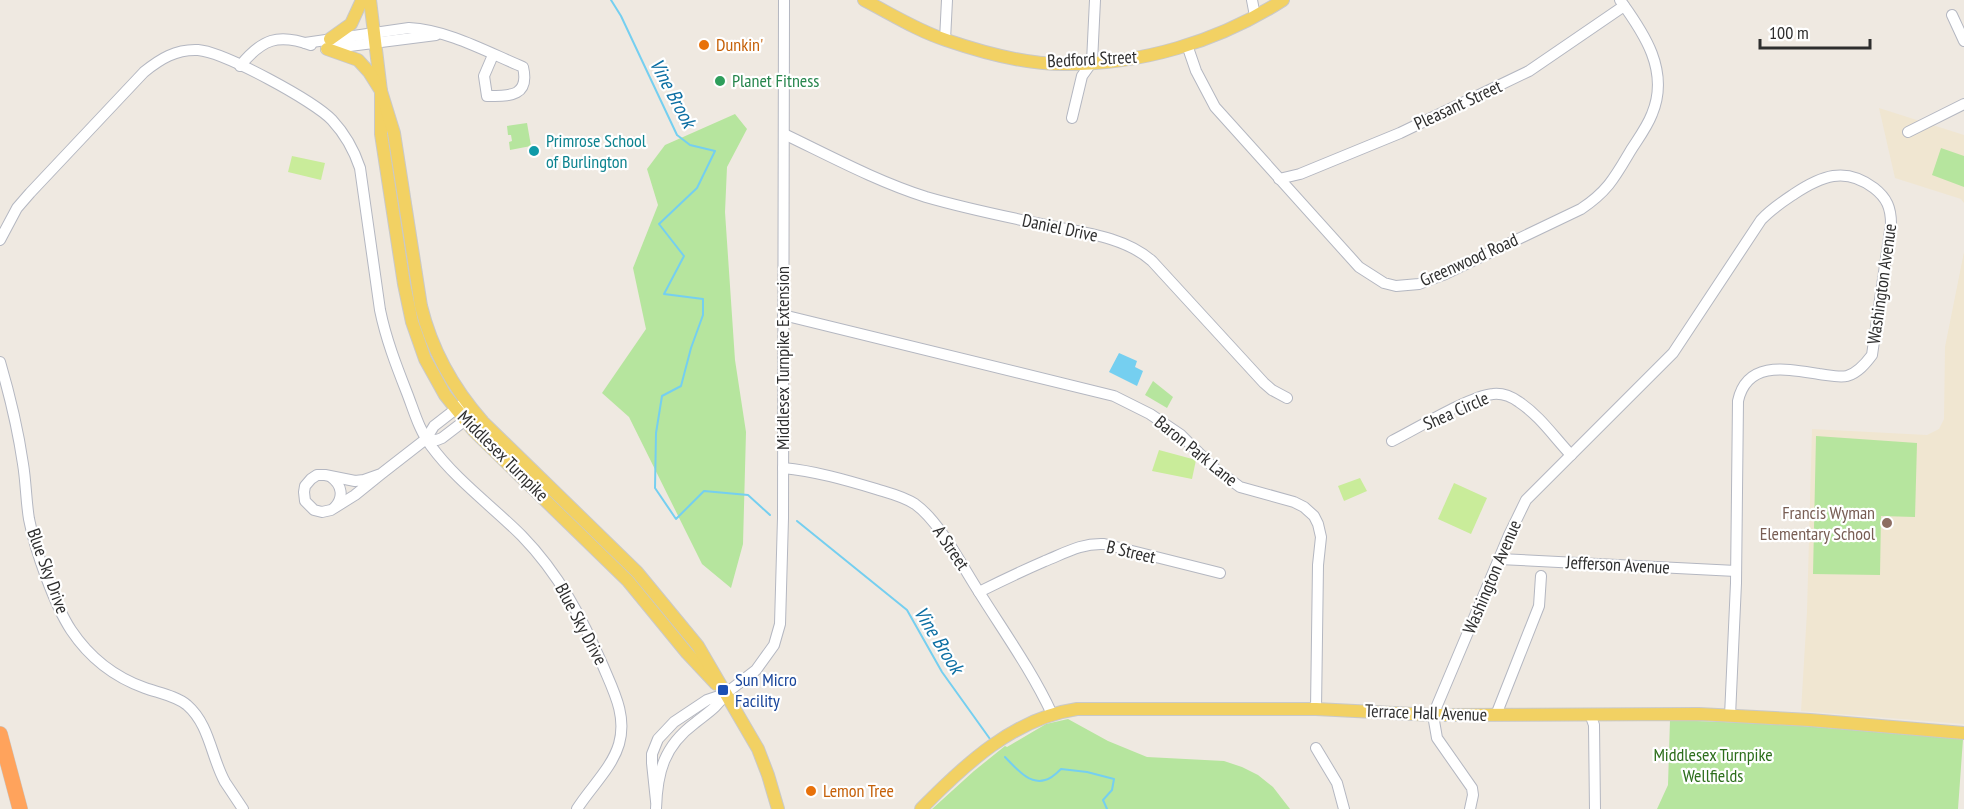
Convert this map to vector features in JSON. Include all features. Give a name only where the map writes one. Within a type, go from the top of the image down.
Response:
[{"type":"highway","points":[[0,734],[20,809]]},
{"type":"main road","points":[[362,0],[351,24],[329,44],[357,59],[369,72],[381,92]]},
{"type":"main road","name":"Middlesex Turnpike","points":[[370,0],[381,92],[381,134],[409,309],[425,359],[438,383],[623,576],[687,653],[725,694],[758,749],[778,809]]},
{"type":"main road","name":"Bedford Street","points":[[864,0],[945,40],[1026,60],[1061,64],[1143,57],[1187,45],[1221,32],[1283,0]]},
{"type":"main road","name":"Terrace Hall Avenue","points":[[921,809],[962,768],[988,749],[1040,718],[1077,709],[1316,709],[1433,715],[1663,713],[1810,720],[1964,733]]},
{"type":"street","name":"Middlesex Turnpike Extension","points":[[725,694],[762,663],[774,645],[781,611],[784,0]]},
{"type":"street","points":[[945,40],[947,0]]},
{"type":"street","points":[[1072,118],[1082,76],[1092,62],[1095,0]]},
{"type":"street","points":[[1252,0],[1255,16]]},
{"type":"street","name":"Pleasant Street","points":[[1279,179],[1300,174],[1363,149],[1511,80],[1550,58],[1622,3]]},
{"type":"street","name":"Greenwood Road","points":[[1187,45],[1203,86],[1215,107],[1359,267],[1384,284],[1396,286],[1419,284],[1443,275],[1581,209],[1599,197],[1614,179],[1653,113],[1658,91],[1657,69],[1651,48],[1622,3]]},
{"type":"street","points":[[1952,15],[1964,41]]},
{"type":"street","points":[[240,66],[252,51],[271,41],[292,40],[329,44],[374,38],[409,28],[426,29],[448,35],[523,68],[525,77],[521,90],[516,94],[487,96],[484,76],[493,55]]},
{"type":"street","name":"Blue Sky Drive","points":[[0,240],[17,208],[30,193],[144,72],[158,60],[169,55],[200,50],[217,55],[283,87],[319,108],[332,120],[355,152],[360,168],[385,333],[420,428],[440,457],[522,536],[551,569],[584,622],[615,693],[621,717],[619,744],[610,762],[577,809]]},
{"type":"street","points":[[1908,132],[1964,104]]},
{"type":"street","name":"Daniel Drive","points":[[784,134],[874,177],[914,193],[966,208],[1086,233],[1133,248],[1152,261],[1264,383],[1287,398]]},
{"type":"street","name":"Washington Avenue","points":[[1433,715],[1526,500],[1672,352],[1768,212],[1811,183],[1825,177],[1838,175],[1852,177],[1872,187],[1886,200],[1891,216],[1874,346],[1868,360],[1863,367],[1848,375],[1834,376],[1798,370],[1765,370],[1750,378],[1740,393],[1737,411],[1736,571],[1730,716]]},
{"type":"street","name":"Baron Park Lane","points":[[783,315],[1114,396],[1150,414],[1173,429],[1213,467],[1240,488],[1294,502],[1309,510],[1318,524],[1321,537],[1318,566],[1316,709]]},
{"type":"street","name":"Blue Sky Drive","points":[[0,362],[17,429],[24,468],[29,520],[36,547],[60,610],[89,653],[107,669],[142,687],[177,699],[197,715],[205,728],[225,782],[243,809]]},
{"type":"street","name":"Shea Circle","points":[[1392,441],[1485,395],[1496,394],[1520,402],[1542,421],[1571,455]]},
{"type":"street","points":[[381,474],[354,481],[317,476],[311,478],[305,486],[304,496],[308,505],[314,510],[322,512],[330,510],[355,495],[426,439],[434,426],[461,406]]},
{"type":"street","points":[[426,439],[441,438],[469,416]]},
{"type":"street","name":"A Street","points":[[783,468],[849,482],[899,496],[914,503],[937,526],[1033,678],[1052,714]]},
{"type":"street","points":[[328,476],[338,483],[341,492],[338,503],[330,510]]},
{"type":"street","name":"B Street","points":[[979,592],[1074,548],[1092,544],[1104,544],[1220,573]]},
{"type":"street","name":"Jefferson Avenue","points":[[1499,559],[1736,571]]},
{"type":"street","points":[[1496,715],[1539,606],[1541,576]]},
{"type":"street","points":[[656,805],[661,769],[672,745],[684,731],[715,708],[725,694]]},
{"type":"street","points":[[1590,714],[1594,725],[1595,809]]},
{"type":"street","points":[[1433,715],[1437,738],[1472,788],[1470,809]]},
{"type":"street","points":[[1316,748],[1337,783],[1344,809]]},
{"type":"shaded area","points":[[1879,108],[1964,135],[1964,203],[1961,199],[1895,178]]},
{"type":"shaded area","name":"Francis Wyman Elementary School","points":[[1964,252],[1964,724],[1801,711],[1807,612],[1812,429],[1927,435],[1939,429],[1944,419],[1945,347]]},
{"type":"green space","points":[[735,114],[747,129],[727,167],[725,212],[735,360],[746,432],[743,544],[731,588],[702,564],[629,417],[602,393],[646,329],[633,268],[658,205],[647,169],[665,145]]},
{"type":"green space","points":[[527,123],[531,146],[510,150],[509,142],[512,141],[511,135],[508,135],[507,126]]},
{"type":"green space","points":[[1941,148],[1964,156],[1964,187],[1932,175]]},
{"type":"green space","points":[[292,156],[325,163],[321,180],[288,172]]},
{"type":"green space","points":[[1153,381],[1173,397],[1167,408],[1145,395]]},
{"type":"green space","points":[[1816,436],[1917,443],[1915,517],[1881,516],[1880,575],[1813,574]]},
{"type":"green space","points":[[1159,450],[1196,460],[1192,479],[1152,471]]},
{"type":"green space","points":[[1360,478],[1367,491],[1344,501],[1338,486]]},
{"type":"green space","points":[[1454,483],[1487,498],[1471,534],[1438,519]]},
{"type":"green space","points":[[1068,719],[1108,741],[1147,757],[1224,761],[1242,767],[1258,775],[1273,787],[1290,809],[932,809],[1005,746],[1007,747],[1046,724]]},
{"type":"green space","name":"Middlesex Turnpike Wellfields","points":[[1670,720],[1778,724],[1963,739],[1958,809],[1657,809],[1668,785]]},
{"type":"water","points":[[1119,353],[1137,361],[1135,367],[1143,371],[1137,386],[1109,372]]},
{"type":"waterway","name":"Vine Brook","points":[[611,0],[621,16],[677,135],[690,145],[715,151],[697,188],[659,224],[684,256],[664,294],[703,299],[703,315],[681,386],[662,396],[656,433],[655,488],[676,519],[704,491],[748,495],[770,515]]},
{"type":"waterway","name":"Vine Brook","points":[[797,521],[907,610],[942,672],[990,739]]},
{"type":"waterway","name":"Vine Brook","points":[[1005,757],[1028,778],[1034,780],[1047,779],[1061,769],[1087,772],[1114,779],[1112,790],[1103,800],[1107,809]]},
{"type":"place","name":"Dunkin'","points":[[704,45]]},
{"type":"place","name":"Planet Fitness","points":[[720,81]]},
{"type":"place","name":"Primrose School of Burlington","points":[[534,151]]},
{"type":"place","name":"Francis Wyman Elementary School","points":[[1887,523]]},
{"type":"place","name":"Sun Micro Facility","points":[[723,690]]},
{"type":"place","name":"Lemon Tree","points":[[811,791]]}]
